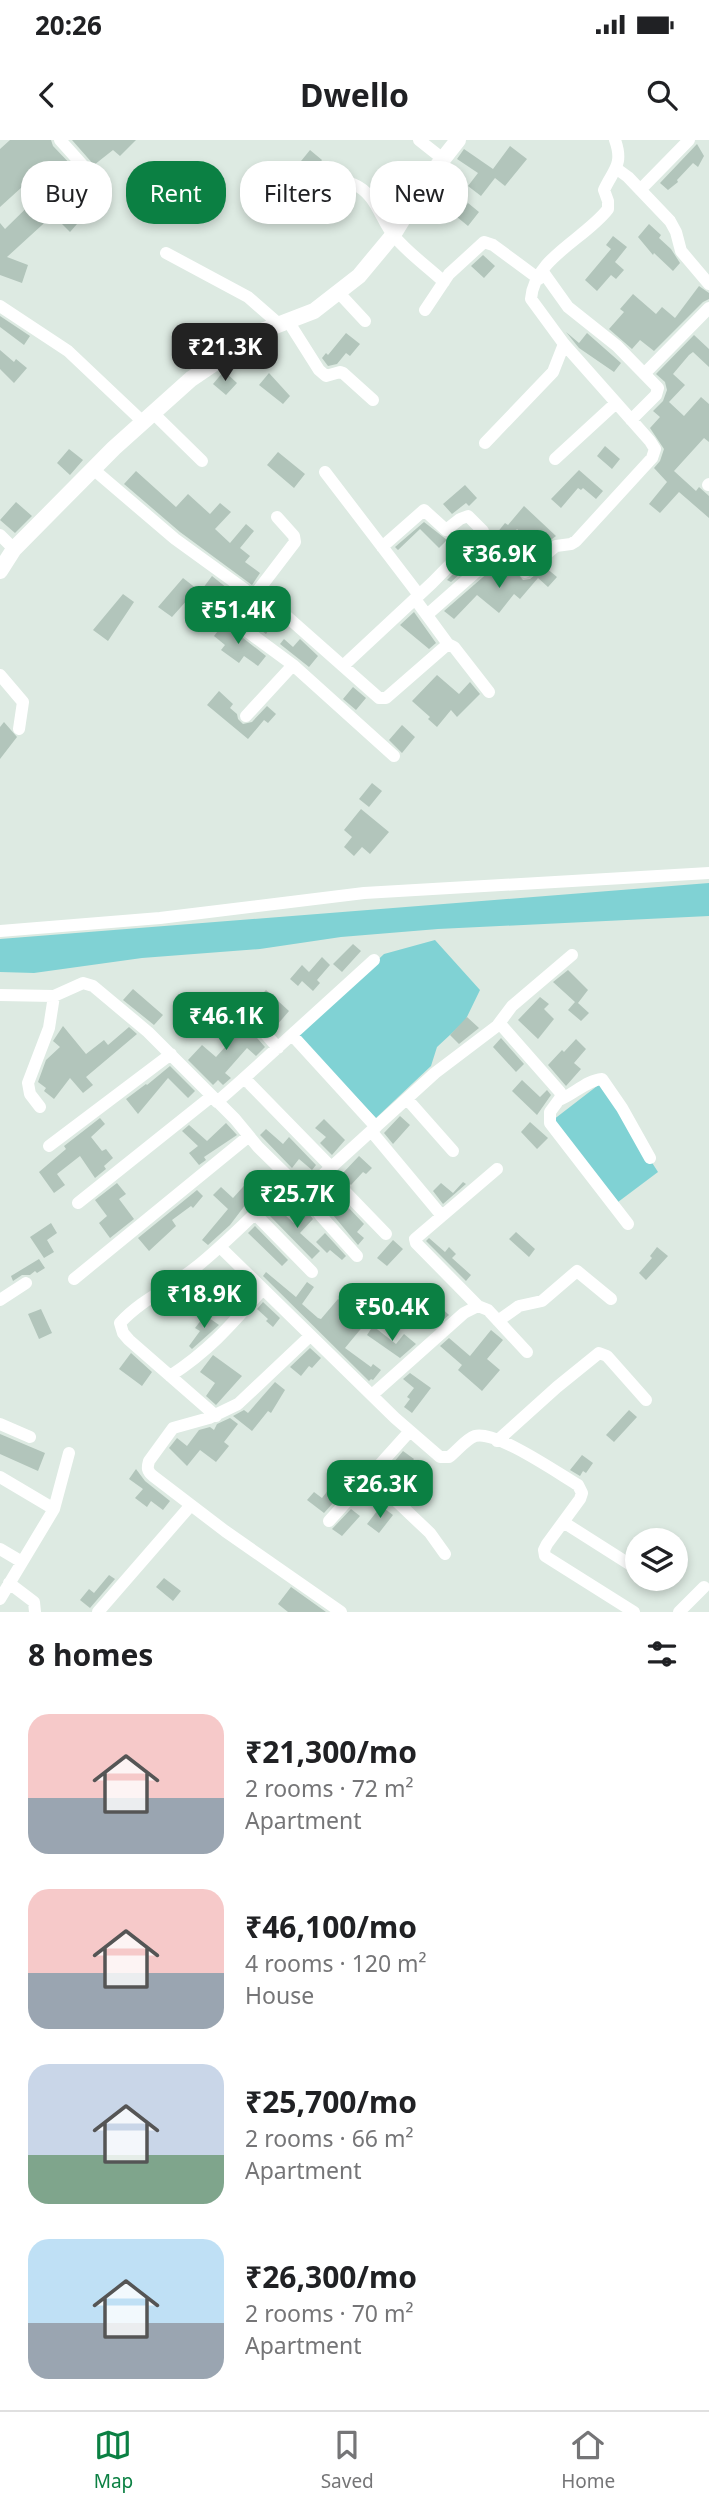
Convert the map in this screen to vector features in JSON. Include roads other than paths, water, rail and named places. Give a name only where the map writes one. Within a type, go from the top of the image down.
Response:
[{"type":"street","points":[[60,140],[79,161]]},
{"type":"street","points":[[419,140],[443,159]]},
{"type":"street","points":[[0,571],[14,549],[93,469],[191,379],[262,331],[314,311],[359,276],[393,235],[458,140]]},
{"type":"street","points":[[525,572],[556,546],[576,541],[652,458],[655,449],[564,344],[531,299],[548,263],[605,213],[609,206],[604,190],[619,161],[615,140]]},
{"type":"street","points":[[640,190],[689,140]]},
{"type":"street","points":[[617,169],[670,221],[681,251],[709,285]]},
{"type":"street","points":[[356,186],[380,211],[393,235],[444,282]]},
{"type":"street","points":[[425,310],[454,269],[484,242],[493,245],[541,275],[568,307],[617,346],[658,391],[631,420]]},
{"type":"street","points":[[166,253],[248,297],[284,322],[319,370],[326,376],[344,373],[373,400]]},
{"type":"street","points":[[339,293],[365,321]]},
{"type":"street","points":[[0,306],[68,351],[202,461]]},
{"type":"street","points":[[644,374],[709,309]]},
{"type":"street","points":[[485,443],[553,372],[564,344]]},
{"type":"street","points":[[555,459],[617,403]]},
{"type":"street","points":[[93,469],[175,539],[254,595],[343,666],[377,697],[383,699],[448,644]]},
{"type":"street","points":[[325,472],[383,547],[448,644],[454,647],[489,692]]},
{"type":"street","points":[[343,666],[483,531],[468,516],[446,530],[424,510],[383,547]]},
{"type":"street","points":[[277,517],[294,536],[295,542],[254,595],[238,621],[240,626],[293,665],[394,756]]},
{"type":"street","points":[[0,535],[14,549]]},
{"type":"street","points":[[428,614],[487,562]]},
{"type":"street","points":[[246,716],[293,665]]},
{"type":"street","points":[[0,675],[23,702],[19,729]]},
{"type":"street","points":[[0,931],[160,918],[364,893],[709,873]]},
{"type":"street","points":[[304,1192],[450,1060],[497,1026],[512,1006],[572,955]]},
{"type":"street","points":[[78,1203],[242,1080],[374,960]]},
{"type":"street","points":[[0,995],[54,996],[88,983],[171,1054],[304,1192],[321,1216],[357,1256]]},
{"type":"street","points":[[40,1107],[30,1094],[28,1083],[49,1028],[54,996]]},
{"type":"street","points":[[234,998],[278,1048]]},
{"type":"street","points":[[497,1026],[507,1030],[560,1092],[561,1097],[551,1112],[550,1124],[628,1224]]},
{"type":"street","points":[[292,1035],[374,1129],[442,1216]]},
{"type":"street","points":[[49,1146],[171,1054]]},
{"type":"street","points":[[559,1100],[601,1079],[622,1108],[650,1158]]},
{"type":"street","points":[[242,1080],[254,1087],[386,1234]]},
{"type":"street","points":[[407,1099],[453,1152]]},
{"type":"street","points":[[75,1279],[249,1136]]},
{"type":"street","points":[[497,1169],[417,1236],[416,1244],[478,1306],[484,1307],[527,1352]]},
{"type":"street","points":[[216,1416],[129,1340],[120,1323],[150,1297],[188,1274],[290,1180]]},
{"type":"street","points":[[255,1214],[312,1272]]},
{"type":"street","points":[[220,1247],[310,1336],[440,1457],[450,1457],[476,1436],[517,1447],[578,1485],[582,1493],[580,1499],[544,1550],[545,1556],[634,1612]]},
{"type":"street","points":[[498,1321],[519,1306],[542,1301],[577,1271],[611,1299]]},
{"type":"street","points":[[0,1300],[26,1283]]},
{"type":"street","points":[[170,1376],[212,1346],[262,1290]]},
{"type":"street","points":[[372,1395],[464,1313],[478,1306]]},
{"type":"street","points":[[310,1336],[238,1404],[216,1416],[173,1428],[149,1461],[148,1472],[341,1612]]},
{"type":"street","points":[[497,1441],[599,1353],[607,1356],[646,1401]]},
{"type":"street","points":[[0,1424],[30,1437]]},
{"type":"street","points":[[329,1521],[410,1431]]},
{"type":"street","points":[[0,1599],[54,1509],[69,1453]]},
{"type":"street","points":[[371,1476],[430,1533],[445,1554]]},
{"type":"street","points":[[0,1478],[54,1509]]},
{"type":"street","points":[[98,1612],[191,1505]]},
{"type":"street","points":[[563,1522],[625,1561]]},
{"type":"street","points":[[0,1549],[22,1562]]},
{"type":"street","points":[[9,1583],[34,1602],[35,1612]]},
{"type":"street","points":[[678,1612],[704,1587]]},
{"type":"water","points":[[709,883],[709,916],[438,929],[341,937],[260,949],[142,958],[34,973],[0,972],[0,939]]},
{"type":"water","points":[[435,940],[480,990],[465,1021],[437,1047],[431,1066],[376,1118],[298,1036],[384,954]]},
{"type":"water","points":[[601,1083],[658,1172],[618,1202],[553,1120]]}]
